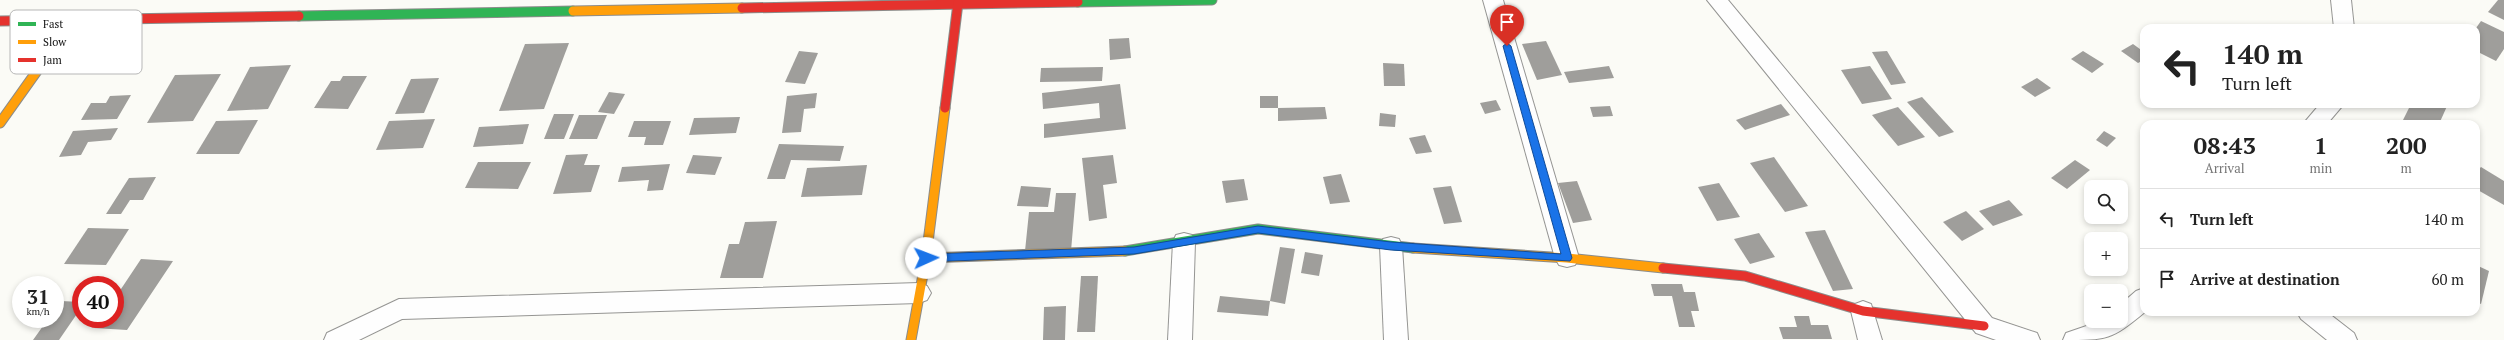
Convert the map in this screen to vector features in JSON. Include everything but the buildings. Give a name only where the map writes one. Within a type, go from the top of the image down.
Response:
[{"type":"street","points":[[142,17],[675,5],[1212,0]]},
{"type":"street","points":[[1493,0],[1567,258]]},
{"type":"street","points":[[1717,0],[1984,326]]},
{"type":"street","points":[[2341,0],[2344,24]]},
{"type":"street","points":[[911,340],[926,258],[958,3]]},
{"type":"street","points":[[0,21],[10,21]]},
{"type":"street","points":[[0,123],[35,74]]},
{"type":"street","points":[[2318,120],[2329,108]]},
{"type":"street","points":[[926,258],[1134,251],[1258,229],[1391,246],[1567,258],[1745,276],[1863,310],[1984,326],[2028,340]]},
{"type":"street","points":[[1180,340],[1184,242]]},
{"type":"street","points":[[1391,246],[1396,340]]},
{"type":"street","points":[[336,340],[399,309],[919,293]]},
{"type":"street","points":[[2128,312],[2140,301]]},
{"type":"street","points":[[1863,310],[1870,340]]},
{"type":"street","points":[[2314,316],[2345,340]]},
{"type":"street","points":[[2075,340],[2110,328]]},
{"type":"traffic: fast","points":[[1078,2],[1212,0]]},
{"type":"traffic: fast","points":[[299,16],[573,11]]},
{"type":"traffic: fast","points":[[1125,251],[1258,229],[1413,248]]},
{"type":"traffic: slow","points":[[573,11],[742,8]]},
{"type":"traffic: slow","points":[[0,123],[35,74]]},
{"type":"traffic: slow","points":[[911,340],[926,258],[945,108]]},
{"type":"traffic: slow","points":[[1413,248],[1567,258],[1663,268]]},
{"type":"traffic: slow","points":[[926,258],[1125,251]]},
{"type":"traffic: jam","points":[[742,8],[1078,2]]},
{"type":"traffic: jam","points":[[945,108],[958,3]]},
{"type":"traffic: jam","points":[[142,19],[299,16]]},
{"type":"traffic: jam","points":[[0,21],[10,21]]},
{"type":"traffic: jam","points":[[1663,268],[1745,276],[1863,311],[1984,326]]},
{"type":"route","points":[[926,258],[1134,251],[1258,229],[1391,246],[1567,258],[1507,46]]}]
